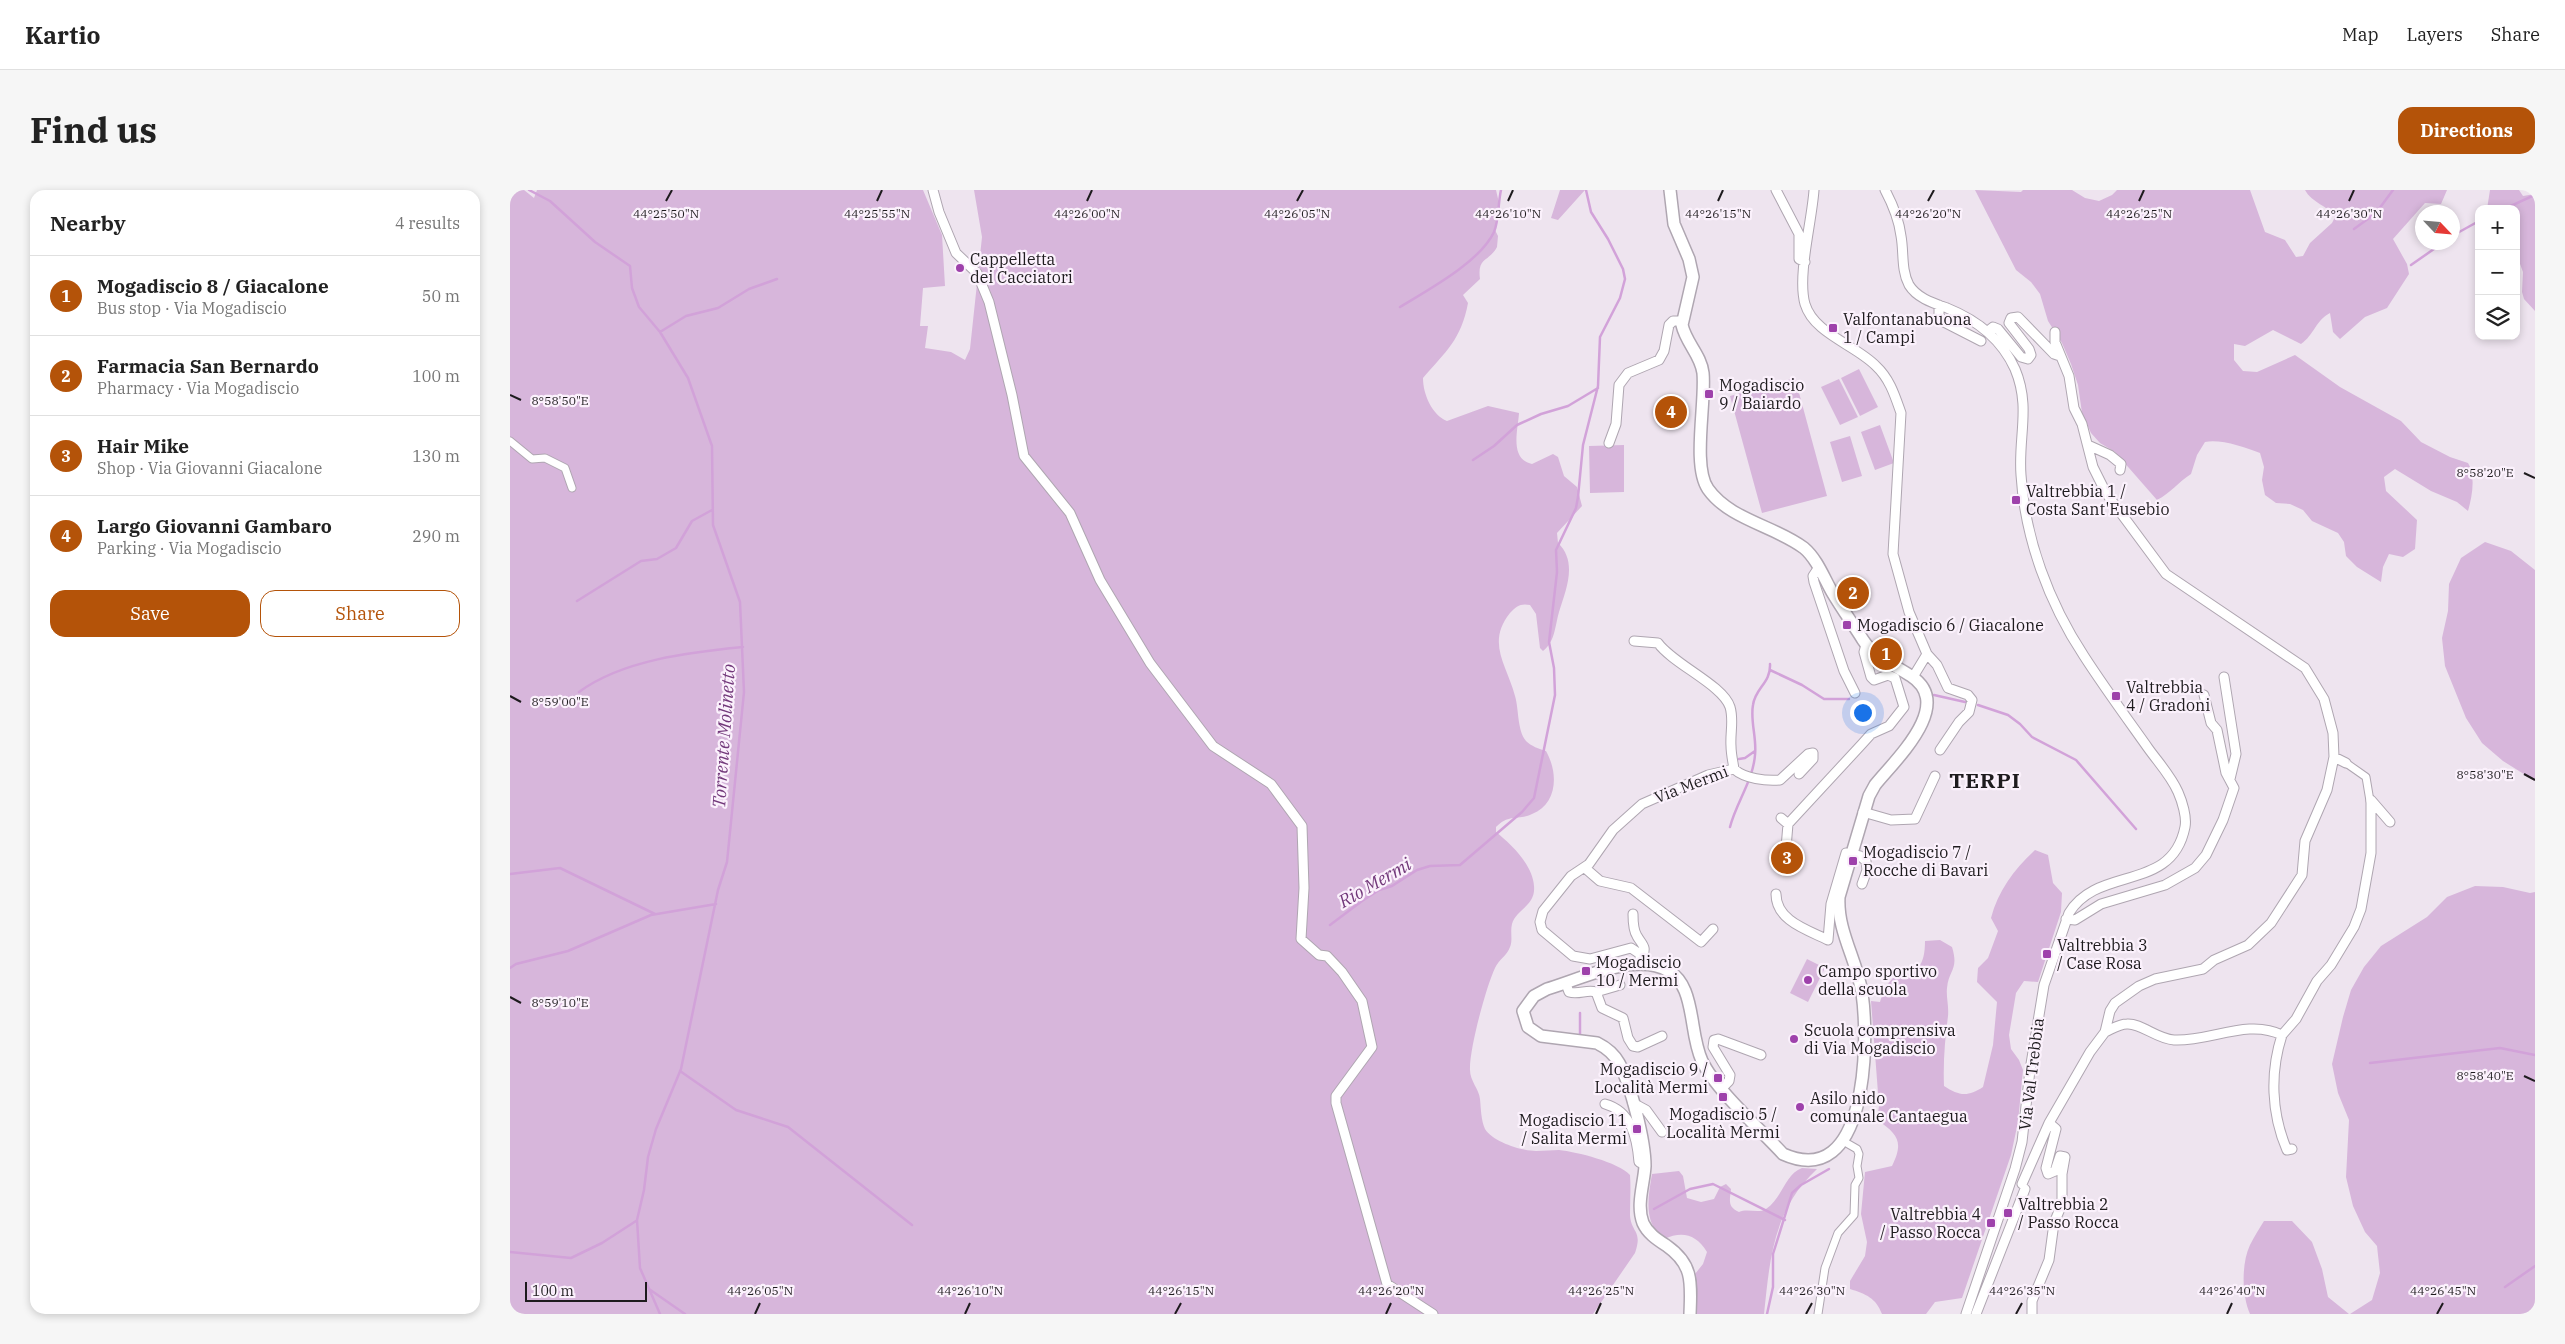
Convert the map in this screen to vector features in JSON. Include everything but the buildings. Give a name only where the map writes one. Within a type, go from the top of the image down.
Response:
[{"type":"street","points":[[933,190],[939,212],[956,253],[977,273],[989,302],[1012,395],[1024,456],[1070,513],[1100,580],[1156,671],[1213,746],[1272,784],[1302,826],[1304,888],[1301,939],[1319,955],[1327,956],[1342,972],[1362,1002],[1372,1047],[1336,1096],[1336,1103],[1387,1284],[1433,1314]]},
{"type":"street","points":[[1670,190],[1674,224],[1690,259],[1693,277],[1693,286],[1682,321],[1683,330],[1702,366],[1704,391],[1701,470],[1707,487],[1717,499],[1805,549],[1819,567],[1866,644],[1913,677],[1926,692],[1926,716],[1918,730],[1875,785],[1863,812],[1840,897],[1838,909],[1862,994],[1864,1061],[1851,1125],[1843,1142],[1827,1156],[1814,1160],[1794,1159],[1782,1154],[1722,1088],[1702,1060],[1685,988],[1664,968],[1640,960],[1541,992],[1527,1002],[1523,1011],[1528,1027],[1541,1036],[1596,1043],[1604,1047],[1619,1063],[1633,1103],[1643,1143],[1645,1165],[1640,1214],[1648,1231],[1678,1255],[1686,1265],[1690,1283],[1690,1314]]},
{"type":"street","points":[[1776,190],[1799,234],[1799,259],[1805,262]]},
{"type":"street","points":[[1814,190],[1803,290],[1808,310],[1818,324],[1876,366],[1894,392],[1901,413],[1893,554],[1909,612],[1928,654],[1937,665],[1948,688],[1968,695],[1972,700],[1969,712],[1959,722],[1940,750]]},
{"type":"street","name":"Via Val Trebbia","points":[[1886,190],[1898,219],[1904,269],[1909,285],[1919,295],[1968,318],[1988,331],[2006,353],[2023,394],[2024,418],[2020,473],[2024,501],[2044,582],[2059,615],[2083,654],[2178,792],[2186,825],[2180,843],[2170,858],[2145,874],[2095,889],[2074,904],[2066,919],[2042,994],[2030,1070],[2022,1142],[2002,1229],[1976,1314]]},
{"type":"street","points":[[1939,305],[1938,315],[1948,324],[1981,341]]},
{"type":"street","points":[[1988,331],[1993,327],[1998,329],[2021,357],[2028,359],[2031,354],[2029,349],[2009,323],[2011,318],[2018,317],[2054,354],[2060,356]]},
{"type":"street","points":[[1609,443],[1616,424],[1618,394],[1622,378],[1628,373],[1659,360],[1664,351],[1669,325],[1673,321],[1682,321]]},
{"type":"street","name":"Via Val Trebbia","points":[[1966,1314],[2002,1229],[2024,1186],[2049,1123],[2090,1052],[2105,1032],[2113,1007],[2139,986],[2155,979],[2203,969],[2214,960],[2248,945],[2264,931],[2302,875],[2305,841],[2327,790],[2334,757],[2333,734],[2324,699],[2304,668],[2166,574],[2106,493],[2093,468],[2088,445],[2074,408],[2068,376],[2060,356],[2055,332]]},
{"type":"street","points":[[510,441],[532,459],[545,458],[566,468],[572,488]]},
{"type":"street","points":[[2088,445],[2110,455],[2121,464],[2120,470]]},
{"type":"street","points":[[1819,567],[1813,576],[1814,582],[1844,671],[1855,693]]},
{"type":"street","name":"Via Mermi","points":[[1634,641],[1658,643],[1672,657],[1714,689],[1728,703],[1733,730],[1730,744],[1737,771],[1708,775],[1642,804],[1613,830],[1585,868],[1572,876],[1543,911],[1540,922],[1542,930],[1567,952],[1577,958],[1590,959],[1629,948],[1637,951],[1640,960]]},
{"type":"street","points":[[1786,848],[1784,821],[1868,737],[1889,726],[1904,706],[1895,678],[1888,675],[1874,680],[1871,677],[1864,652],[1866,644]]},
{"type":"street","points":[[1913,677],[1928,654]]},
{"type":"street","points":[[2224,678],[2236,754],[2230,779]]},
{"type":"street","points":[[2066,919],[2075,920],[2101,904],[2156,889],[2195,868],[2206,855],[2223,820],[2233,792],[2230,779],[2226,773],[2217,730],[2211,723],[2204,695]]},
{"type":"street","points":[[1737,771],[1758,779],[1777,780],[1785,778],[1808,754],[1813,754],[1813,759],[1800,774]]},
{"type":"street","points":[[2292,1149],[2287,1150],[2276,1109],[2274,1059],[2282,1035],[2296,1019],[2317,981],[2331,965],[2354,927],[2361,909],[2371,853],[2370,801],[2366,777],[2334,757]]},
{"type":"street","points":[[1863,812],[1891,820],[1915,819],[1935,776]]},
{"type":"street","points":[[2370,801],[2374,802],[2390,822]]},
{"type":"street","points":[[1776,894],[1777,907],[1784,916],[1828,940],[1828,916],[1842,858],[1846,853],[1852,853],[1866,861],[1867,870],[1862,884]]},
{"type":"street","points":[[1585,868],[1600,881],[1631,888],[1701,942],[1713,929]]},
{"type":"street","points":[[1633,914],[1636,935],[1644,945],[1644,952],[1640,960]]},
{"type":"street","points":[[1566,984],[1569,992],[1572,993],[1591,990],[1596,992],[1620,985]]},
{"type":"street","points":[[1596,992],[1602,1008],[1623,1018],[1628,1038],[1633,1046],[1638,1047],[1662,1036]]},
{"type":"street","points":[[2105,1032],[2121,1025],[2129,1024],[2170,1040],[2184,1040],[2222,1032],[2251,1030],[2282,1035]]},
{"type":"street","points":[[1722,1088],[1729,1081],[1730,1075],[1712,1045],[1714,1040],[1718,1039],[1761,1055]]},
{"type":"street","points":[[1633,1103],[1646,1110],[1662,1132]]},
{"type":"street","points":[[1605,1104],[1616,1107],[1625,1115],[1635,1136],[1639,1162],[1645,1165]]},
{"type":"street","points":[[2032,1314],[2032,1302],[2049,1260],[2054,1223],[2062,1204],[2062,1174],[2065,1157],[2060,1156],[2055,1171],[2048,1174],[2046,1168],[2056,1128],[2049,1123]]},
{"type":"street","points":[[1818,1314],[1825,1268],[1834,1243],[1838,1233],[1854,1215],[1855,1185],[1859,1178],[1857,1166],[1859,1154],[1857,1149],[1843,1142]]},
{"type":"shaded area","points":[[510,190],[524,190],[534,198],[537,190],[923,190],[942,235],[945,286],[923,288],[920,326],[928,326],[925,348],[951,352],[965,360],[970,349],[982,237],[974,190],[1496,190],[1499,203],[1495,230],[1498,236],[1497,247],[1482,263],[1480,279],[1463,295],[1468,303],[1457,336],[1446,352],[1423,378],[1423,384],[1429,403],[1437,414],[1447,421],[1488,406],[1519,413],[1516,443],[1520,456],[1532,464],[1553,454],[1558,457],[1564,476],[1577,487],[1582,506],[1557,533],[1558,543],[1568,559],[1569,576],[1550,643],[1543,651],[1540,648],[1536,614],[1530,605],[1527,604],[1517,607],[1510,613],[1503,624],[1500,634],[1500,654],[1515,696],[1521,731],[1528,743],[1546,751],[1553,769],[1554,778],[1551,796],[1540,809],[1527,816],[1505,820],[1496,827],[1496,832],[1514,849],[1530,870],[1533,878],[1534,893],[1529,903],[1514,919],[1511,927],[1510,947],[1491,977],[1475,1034],[1470,1070],[1471,1078],[1479,1095],[1485,1129],[1494,1138],[1508,1145],[1523,1149],[1536,1151],[1559,1150],[1586,1155],[1616,1166],[1630,1175],[1630,1215],[1638,1240],[1637,1246],[1635,1253],[1593,1314],[510,1314],[510,444],[526,458],[566,466],[536,457],[510,439]]},
{"type":"shaded area","points":[[1560,190],[1585,190],[1558,220],[1551,218]]},
{"type":"shaded area","points":[[1975,190],[2021,192],[2023,190],[2072,190],[2085,198],[2099,201],[2112,195],[2117,190],[2250,190],[2265,232],[2285,240],[2296,257],[2303,256],[2310,243],[2332,223],[2335,217],[2305,190],[2447,190],[2441,204],[2425,203],[2423,205],[2415,205],[2415,214],[2393,239],[2407,264],[2409,274],[2387,308],[2365,317],[2340,339],[2333,332],[2330,313],[2321,320],[2301,344],[2273,330],[2245,346],[2234,344],[2234,360],[2243,371],[2257,372],[2295,355],[2340,387],[2401,421],[2421,442],[2450,457],[2468,463],[2473,480],[2468,511],[2457,502],[2431,491],[2395,469],[2384,477],[2386,491],[2417,520],[2415,549],[2403,557],[2389,554],[2383,567],[2381,582],[2357,567],[2346,556],[2344,542],[2338,533],[2312,521],[2303,510],[2290,504],[2276,503],[2265,495],[2262,480],[2264,467],[2260,453],[2225,443],[2205,442],[2197,455],[2191,474],[2157,500],[2115,452],[2100,443],[2091,433],[2082,413],[2078,385],[2071,364],[2062,343],[2048,321],[2040,294],[2031,282],[2016,270]]},
{"type":"shaded area","points":[[2490,190],[2519,190],[2523,196],[2535,194],[2535,311],[2524,299],[2522,292],[2520,205],[2488,205]]},
{"type":"shaded area","points":[[1859,369],[1878,407],[1860,416],[1841,378]]},
{"type":"shaded area","points":[[1795,378],[1827,496],[1762,513],[1730,396]]},
{"type":"shaded area","points":[[1839,379],[1858,417],[1840,425],[1821,387]]},
{"type":"shaded area","points":[[1880,425],[1894,463],[1875,470],[1861,432]]},
{"type":"shaded area","points":[[1850,436],[1862,476],[1842,482],[1830,442]]},
{"type":"shaded area","points":[[1624,445],[1624,492],[1590,493],[1589,446]]},
{"type":"shaded area","points":[[2485,542],[2511,551],[2535,570],[2535,781],[2503,761],[2482,743],[2466,718],[2445,666],[2442,638],[2448,611],[2449,584],[2461,558]]},
{"type":"shaded area","points":[[2035,850],[2048,855],[2053,883],[2062,893],[2061,912],[2038,982],[2024,981],[2016,993],[2009,1035],[2011,1049],[2023,1070],[2018,1122],[2011,1155],[1962,1298],[1935,1302],[1926,1314],[1882,1314],[1877,1304],[1870,1297],[1850,1289],[1850,1281],[1865,1256],[1867,1242],[1861,1214],[1865,1172],[1892,1166],[1898,1151],[1897,1139],[1894,1134],[1877,1120],[1879,1106],[1871,1001],[1880,1002],[1884,988],[1893,978],[1909,974],[1918,967],[1924,956],[1925,941],[1940,940],[1952,947],[1954,965],[1947,988],[1948,1012],[1944,1086],[1954,1092],[1964,1094],[1983,1087],[1993,1045],[1997,1002],[1977,982],[1978,968],[1988,958],[1998,931],[1991,918],[2002,890],[2020,865]]},
{"type":"shaded area","points":[[2475,886],[2503,887],[2530,893],[2535,892],[2535,1314],[2350,1314],[2372,1300],[2380,1273],[2377,1246],[2365,1232],[2353,1206],[2346,1177],[2349,1120],[2338,1093],[2332,1064],[2343,1017],[2351,990],[2364,967],[2381,946],[2427,917],[2447,897]]},
{"type":"shaded area","name":"Campo sportivo della scuola","points":[[1807,959],[1825,968],[1808,1002],[1790,993]]},
{"type":"shaded area","points":[[1802,1168],[1817,1169],[1802,1185],[1782,1218],[1772,1254],[1764,1314],[1697,1314],[1695,1274],[1703,1264],[1707,1252],[1698,1241],[1688,1236],[1677,1235],[1664,1239],[1657,1233],[1650,1218],[1649,1209],[1652,1174],[1679,1171],[1683,1176],[1687,1198],[1701,1202],[1714,1199],[1720,1187],[1726,1184],[1731,1189],[1731,1205],[1739,1212],[1766,1209],[1776,1199],[1791,1176]]},
{"type":"shaded area","points":[[2264,1221],[2292,1221],[2312,1242],[2322,1269],[2328,1297],[2349,1314],[2250,1314],[2244,1289],[2245,1261],[2250,1245]]},
{"type":"waterway","name":"Torrente Molinetto","points":[[529,190],[550,201],[595,242],[630,266],[632,288],[639,307],[660,332],[688,378],[712,446],[713,525],[740,602],[744,692],[727,862],[718,890],[681,1069],[656,1129],[648,1157],[644,1190],[637,1220],[640,1268],[660,1314]]},
{"type":"waterway","points":[[1400,307],[1452,274],[1477,254],[1487,243],[1496,227],[1501,190]]},
{"type":"waterway","name":"Rio Mermi","points":[[1330,925],[1379,890],[1392,886],[1417,870],[1430,866],[1460,865],[1522,812],[1534,798],[1555,695],[1554,668],[1549,642],[1557,572],[1556,550],[1576,508],[1583,445],[1598,386],[1600,337],[1620,298],[1625,279],[1623,269],[1608,239],[1591,212],[1586,190]]},
{"type":"waterway","points":[[2354,229],[2376,213],[2393,190]]},
{"type":"waterway","points":[[2513,205],[2535,195]]},
{"type":"waterway","points":[[2460,232],[2475,223]]},
{"type":"waterway","points":[[2411,265],[2433,250]]},
{"type":"waterway","points":[[660,332],[686,316],[718,308],[749,289],[777,279]]},
{"type":"waterway","points":[[1473,460],[1494,446],[1517,425],[1541,414],[1568,406],[1598,388]]},
{"type":"waterway","points":[[577,601],[641,561],[657,559],[676,548],[692,521],[712,510]]},
{"type":"waterway","points":[[579,692],[596,681],[636,665],[680,655],[743,647]]},
{"type":"waterway","points":[[1730,827],[1754,765],[1753,705],[1754,699],[1766,681],[1770,671],[1770,664]]},
{"type":"waterway","points":[[1770,670],[1802,685],[1824,699],[1849,699]]},
{"type":"waterway","points":[[1934,695],[1965,702]]},
{"type":"waterway","points":[[1978,705],[2008,715],[2032,737],[2076,760],[2136,829]]},
{"type":"waterway","points":[[1739,759],[1745,758],[1755,751]]},
{"type":"waterway","points":[[510,874],[560,868],[655,914]]},
{"type":"waterway","points":[[510,968],[516,964],[568,951],[651,915],[716,904]]},
{"type":"waterway","points":[[1580,1013],[1580,1034]]},
{"type":"waterway","points":[[2370,1063],[2500,1048],[2535,1055]]},
{"type":"waterway","points":[[680,1071],[736,1110],[788,1127],[912,1225]]},
{"type":"waterway","points":[[1767,1314],[1773,1287],[1773,1254],[1792,1193],[1801,1185],[1829,1169]]},
{"type":"waterway","points":[[1654,1209],[1690,1189],[1713,1184],[1785,1220]]},
{"type":"waterway","points":[[510,1252],[571,1258],[602,1243],[636,1221]]},
{"type":"waterway","points":[[2505,1287],[2535,1266]]},
{"type":"waterway","points":[[649,1289],[685,1314]]},
{"type":"place","name":"Cappelletta dei Cacciatori","points":[[960,268]]},
{"type":"place","name":"Valfontanabuona 1 / Campi","points":[[1833,328]]},
{"type":"place","name":"Mogadiscio 9 / Baiardo","points":[[1709,394]]},
{"type":"place","name":"Largo Giovanni Gambaro","points":[[1671,412]]},
{"type":"place","name":"Valtrebbia 1 / Costa Sant'Eusebio","points":[[2016,500]]},
{"type":"place","name":"Farmacia San Bernardo","points":[[1853,593]]},
{"type":"place","name":"Mogadiscio 6 / Giacalone","points":[[1847,625]]},
{"type":"place","name":"Mogadiscio 8 / Giacalone","points":[[1886,654]]},
{"type":"place","name":"Valtrebbia 4 / Gradoni","points":[[2116,696]]},
{"type":"place","name":"Hair Mike","points":[[1787,858]]},
{"type":"place","name":"Mogadiscio 7 / Rocche di Bavari","points":[[1853,861]]},
{"type":"place","name":"Valtrebbia 3 / Case Rosa","points":[[2047,954]]},
{"type":"place","name":"Mogadiscio 10 / Mermi","points":[[1586,971]]},
{"type":"place","name":"Campo sportivo della scuola","points":[[1808,980]]},
{"type":"place","name":"Scuola comprensiva di Via Mogadiscio","points":[[1794,1039]]},
{"type":"place","name":"Mogadiscio 9 / Località Mermi","points":[[1718,1078]]},
{"type":"place","name":"Mogadiscio 5 / Località Mermi","points":[[1723,1097]]},
{"type":"place","name":"Asilo nido comunale Cantaegua","points":[[1800,1107]]},
{"type":"place","name":"Mogadiscio 11 / Salita Mermi","points":[[1637,1129]]},
{"type":"place","name":"Valtrebbia 2 / Passo Rocca","points":[[2008,1213]]},
{"type":"place","name":"Valtrebbia 4 / Passo Rocca","points":[[1991,1223]]},
{"type":"district","name":"TERPI","points":[[1985,781]]}]
